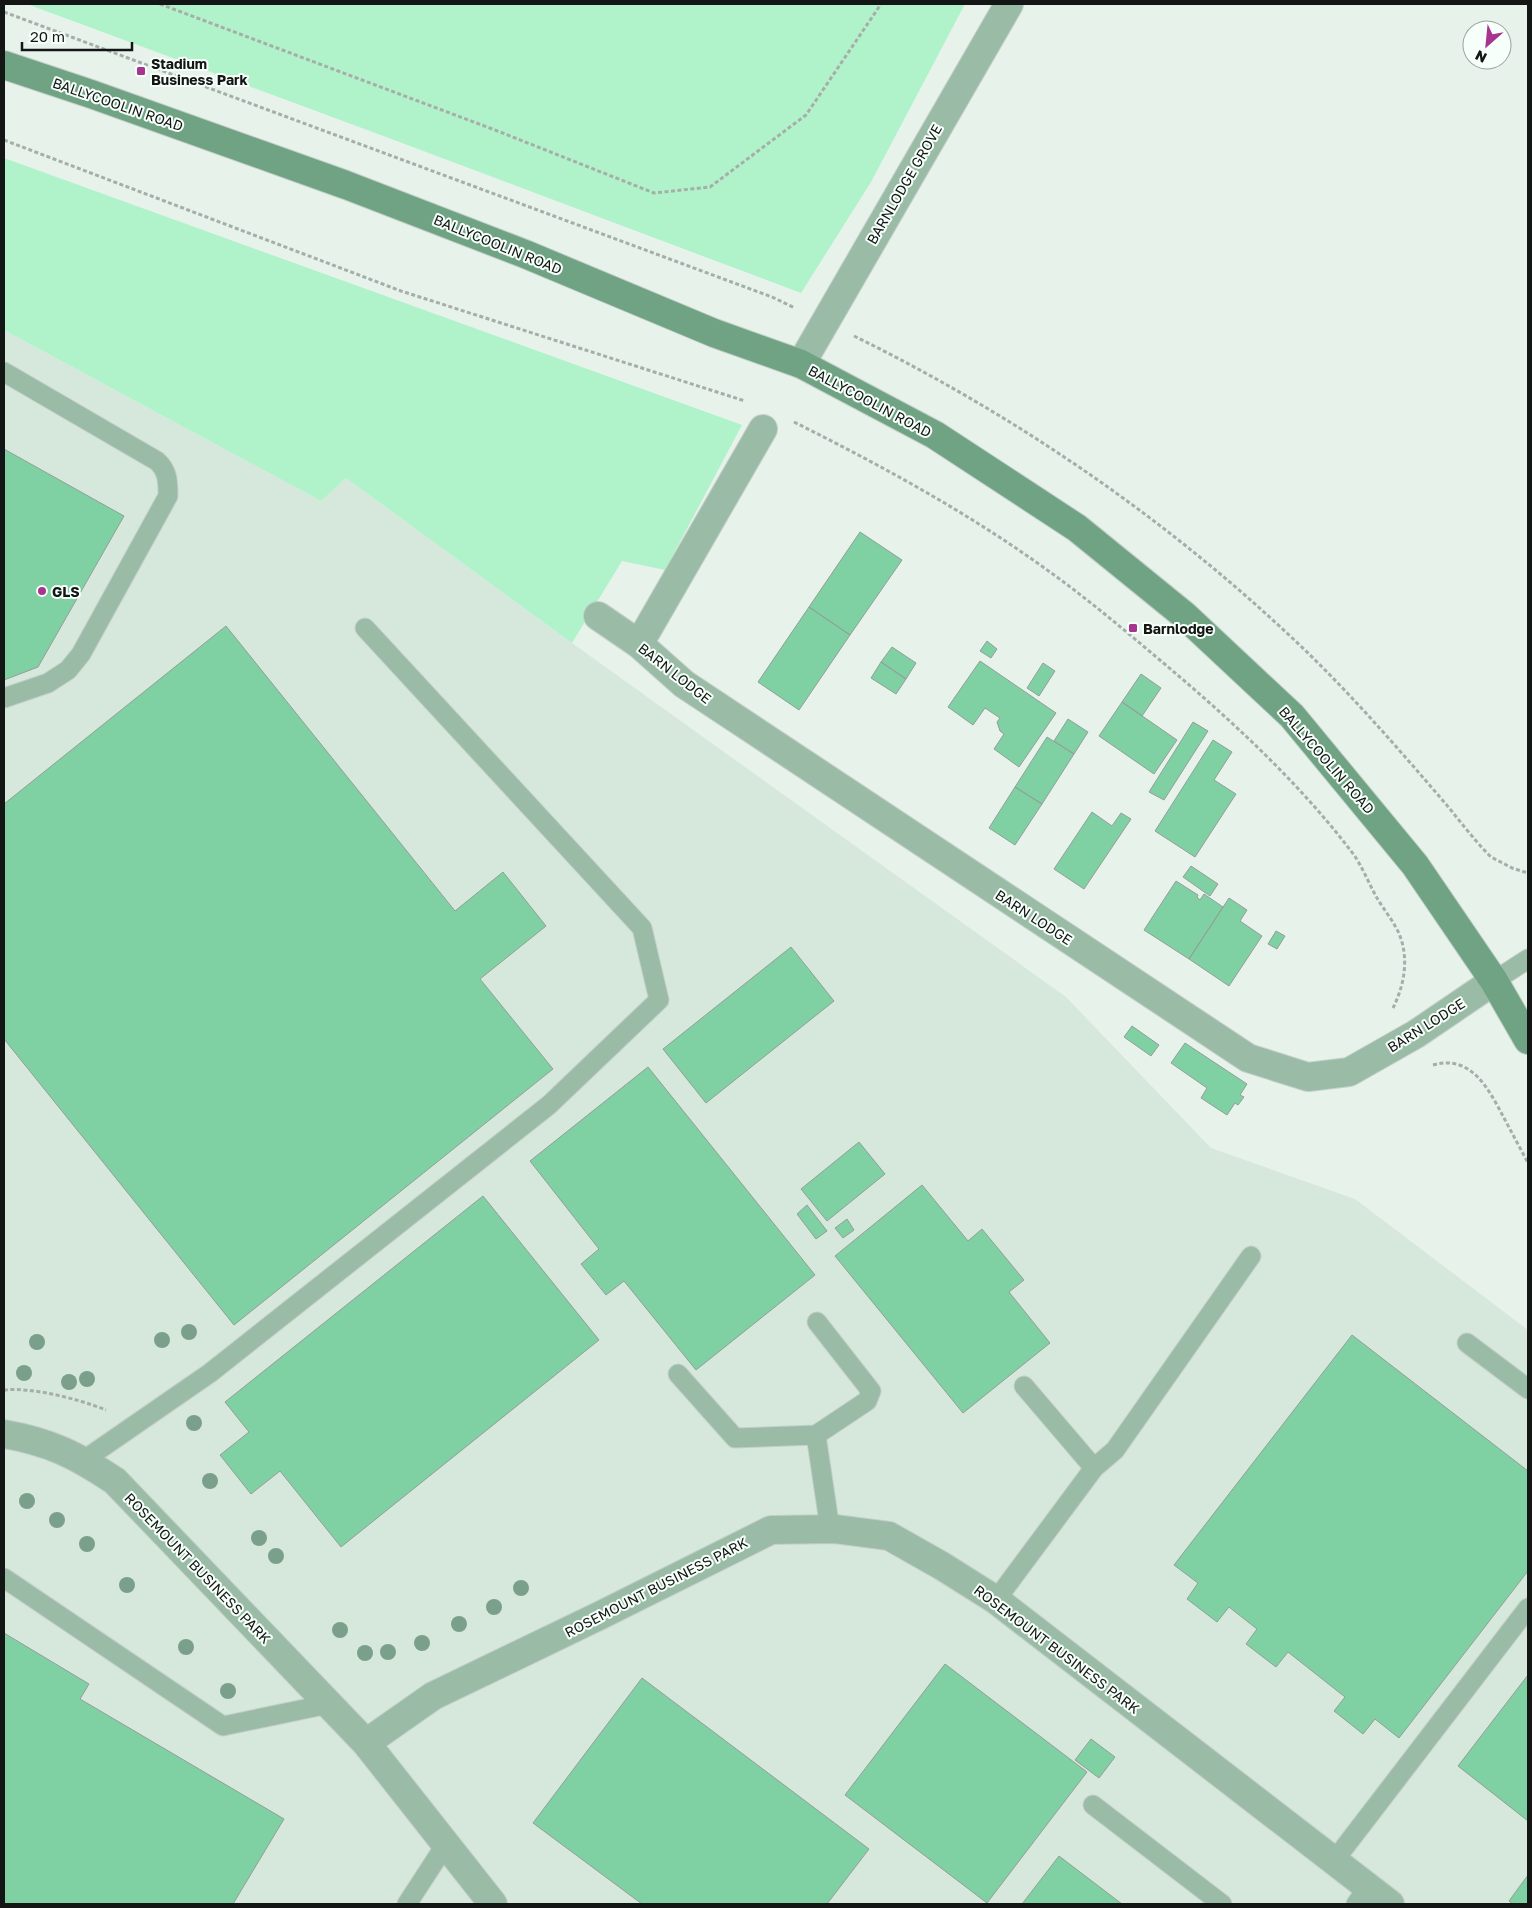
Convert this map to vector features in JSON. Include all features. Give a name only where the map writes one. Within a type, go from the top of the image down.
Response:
[{"type":"street","name":"BARNLODGE GROVE","points":[[801,364],[1009,4]]},
{"type":"street","name":"BALLYCOOLIN ROAD","points":[[4,65],[355,188],[525,254],[714,333],[801,364],[935,435],[1077,528],[1184,615],[1292,716],[1415,864],[1494,981],[1528,1040]]},
{"type":"street","points":[[639,644],[758,416]]},
{"type":"street","name":"BARN LODGE","points":[[598,616],[639,644],[684,684],[1248,1058],[1308,1077],[1349,1072],[1416,1034],[1494,981]]},
{"type":"street","name":"ROSEMOUNT BUSINESS PARK","points":[[4,1434],[27,1438],[57,1447],[84,1460],[115,1481],[366,1743],[494,1904]]},
{"type":"street","name":"ROSEMOUNT BUSINESS PARK","points":[[366,1743],[433,1696],[771,1530],[830,1529],[889,1536],[996,1600],[1334,1861],[1362,1896],[1390,1904]]},
{"type":"lane","points":[[4,372],[157,461],[164,468],[168,482],[168,496],[81,654],[68,670],[48,683],[4,698]]},
{"type":"lane","points":[[84,1460],[210,1373],[549,1105],[658,1000],[642,928],[365,628]]},
{"type":"lane","points":[[1494,981],[1528,959]]},
{"type":"lane","points":[[996,1600],[1094,1468],[1115,1450],[1250,1256]]},
{"type":"lane","points":[[678,1374],[735,1438],[816,1435],[867,1401],[871,1391],[817,1322]]},
{"type":"lane","points":[[1467,1343],[1528,1389]]},
{"type":"lane","points":[[1024,1386],[1094,1468]]},
{"type":"lane","points":[[816,1435],[830,1529]]},
{"type":"lane","points":[[4,1578],[223,1726],[329,1704]]},
{"type":"lane","points":[[1334,1861],[1528,1608]]},
{"type":"lane","points":[[1093,1805],[1222,1904]]},
{"type":"lane","points":[[407,1904],[446,1844]]},
{"type":"path","points":[[160,4],[495,130],[654,193],[710,187],[806,115],[881,4]]},
{"type":"path","points":[[4,140],[401,291],[758,416]]},
{"type":"path","points":[[789,420],[860,455],[921,489],[1042,566],[1094,604],[1203,696],[1244,734],[1307,800],[1355,857],[1400,936],[1404,956],[1404,978],[1400,994],[1391,1011]]},
{"type":"path","points":[[1427,1067],[1449,1063],[1464,1067],[1476,1074],[1487,1085],[1528,1163]]},
{"type":"path","points":[[5,1389],[29,1391],[73,1399],[105,1409],[130,1428]]},
{"type":"shaded area","points":[[4,330],[321,501],[346,478],[572,643],[1066,997],[1211,1148],[1355,1199],[1528,1330],[1528,1904],[4,1904]]},
{"type":"green space","points":[[27,4],[965,4],[871,182],[801,293]]},
{"type":"green space","points":[[4,158],[742,425],[665,570],[622,561],[572,643],[346,478],[321,501],[4,330]]},
{"type":"building","name":"GLS","points":[[4,449],[124,516],[38,667],[4,680]]},
{"type":"building","points":[[860,532],[902,560],[850,635],[809,607]]},
{"type":"building","points":[[809,607],[850,635],[799,710],[758,682]]},
{"type":"building","points":[[226,626],[455,911],[503,872],[546,926],[480,979],[553,1069],[234,1325],[4,1039],[4,804]]},
{"type":"building","points":[[987,641],[997,649],[991,658],[980,651]]},
{"type":"building","points":[[892,647],[916,663],[906,679],[881,662]]},
{"type":"building","points":[[980,661],[1056,713],[1019,767],[994,749],[1004,734],[1000,731],[997,722],[1000,718],[985,708],[973,725],[948,707]]},
{"type":"building","points":[[881,662],[906,679],[896,694],[871,678]]},
{"type":"building","points":[[1043,663],[1055,671],[1039,696],[1027,688]]},
{"type":"building","points":[[1141,674],[1161,688],[1142,716],[1122,702]]},
{"type":"building","points":[[1122,702],[1177,740],[1154,774],[1099,736]]},
{"type":"building","points":[[1068,719],[1088,732],[1074,754],[1054,741]]},
{"type":"building","points":[[1193,722],[1208,731],[1164,800],[1149,792]]},
{"type":"building","points":[[1047,737],[1074,754],[1042,804],[1015,787]]},
{"type":"building","points":[[1213,740],[1232,752],[1214,780],[1236,794],[1195,857],[1155,831]]},
{"type":"building","points":[[1015,787],[1042,804],[1015,845],[989,828]]},
{"type":"building","points":[[1092,812],[1112,826],[1121,813],[1131,819],[1084,889],[1054,869]]},
{"type":"building","points":[[1191,866],[1218,884],[1210,896],[1183,877]]},
{"type":"building","points":[[1176,881],[1198,895],[1197,897],[1200,900],[1204,894],[1223,907],[1189,959],[1144,930]]},
{"type":"building","points":[[1229,898],[1247,910],[1240,921],[1262,936],[1229,986],[1189,959]]},
{"type":"building","points":[[1276,931],[1285,936],[1277,949],[1268,944]]},
{"type":"building","points":[[791,947],[834,1001],[706,1103],[663,1049]]},
{"type":"building","points":[[1132,1026],[1159,1045],[1151,1056],[1124,1037]]},
{"type":"building","points":[[1185,1043],[1247,1084],[1240,1095],[1244,1097],[1238,1105],[1235,1103],[1227,1115],[1201,1098],[1207,1088],[1171,1063]]},
{"type":"building","points":[[648,1067],[815,1275],[696,1370],[624,1281],[606,1295],[581,1264],[599,1249],[530,1161]]},
{"type":"building","points":[[859,1142],[885,1174],[827,1221],[801,1189]]},
{"type":"building","points":[[922,1185],[968,1241],[982,1229],[1024,1280],[1009,1292],[1050,1343],[963,1413],[835,1256]]},
{"type":"building","points":[[483,1196],[599,1340],[341,1547],[280,1471],[251,1494],[220,1455],[249,1432],[225,1402]]},
{"type":"building","points":[[807,1205],[827,1231],[816,1239],[797,1214]]},
{"type":"building","points":[[847,1219],[854,1230],[843,1238],[835,1228]]},
{"type":"building","points":[[1352,1335],[1528,1471],[1528,1571],[1399,1738],[1375,1719],[1363,1734],[1334,1711],[1345,1697],[1288,1652],[1276,1667],[1246,1644],[1257,1629],[1229,1607],[1217,1622],[1187,1599],[1198,1583],[1174,1565]]},
{"type":"building","points":[[4,1633],[89,1684],[80,1699],[284,1819],[233,1904],[4,1904]]},
{"type":"building","points":[[945,1664],[1087,1772],[987,1903],[845,1795]]},
{"type":"building","points":[[1528,1675],[1528,1821],[1458,1766]]},
{"type":"building","points":[[642,1678],[869,1849],[827,1904],[642,1904],[533,1823]]},
{"type":"building","points":[[1091,1739],[1115,1757],[1099,1778],[1075,1760]]},
{"type":"building","points":[[1059,1856],[1122,1904],[1022,1904]]},
{"type":"building","points":[[1528,1875],[1528,1904],[1513,1904],[1509,1901]]},
{"type":"place","name":"Stadium Business Park","points":[[141,71]]},
{"type":"place","name":"GLS","points":[[42,591]]},
{"type":"place","name":"Barnlodge","points":[[1133,628]]}]
